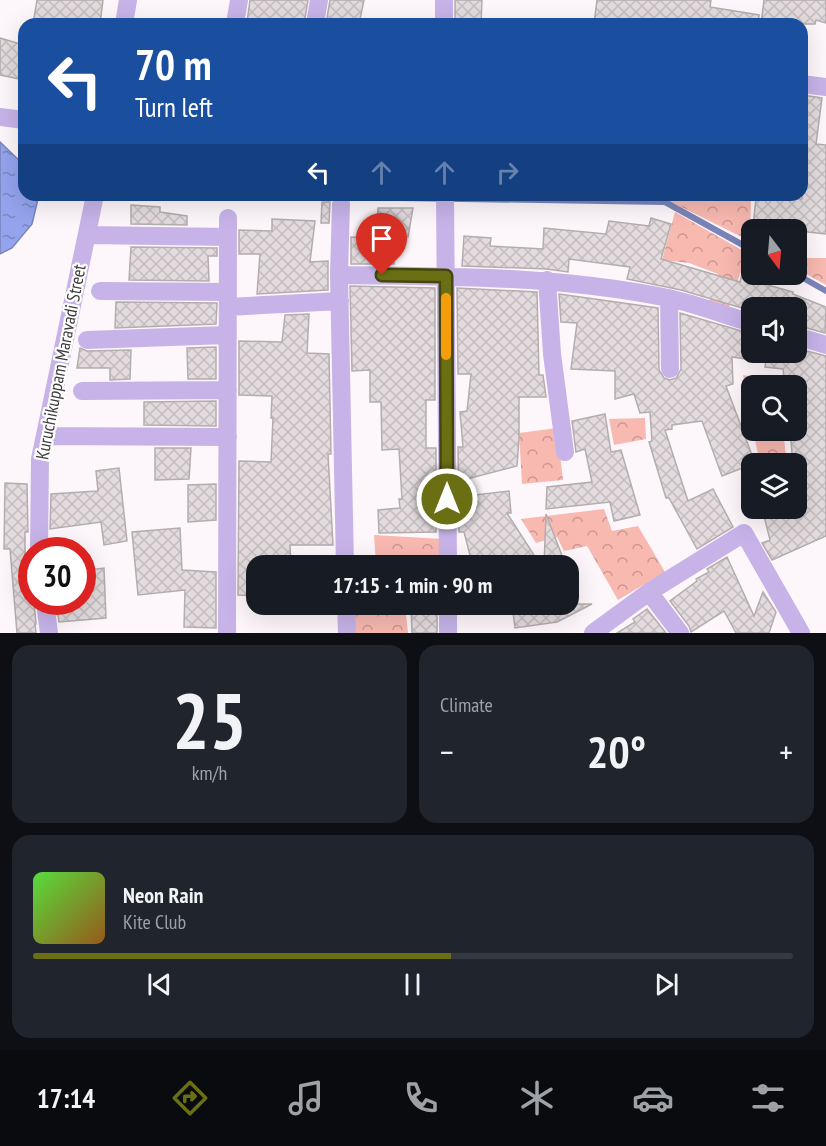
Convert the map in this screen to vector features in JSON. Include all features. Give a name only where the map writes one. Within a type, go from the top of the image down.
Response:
[{"type":"street","points":[[125,18],[128,0]]},
{"type":"street","points":[[236,18],[239,0]]},
{"type":"street","points":[[316,18],[319,0]]},
{"type":"street","points":[[444,0],[444,18]]},
{"type":"street","points":[[808,85],[826,87]]},
{"type":"street","points":[[0,117],[18,119]]},
{"type":"street","points":[[445,201],[448,555]]},
{"type":"street","name":"Kuruchikuppam Maravadi Street","points":[[39,537],[40,459],[94,203]]},
{"type":"street","points":[[341,204],[339,275],[345,555]]},
{"type":"street","points":[[227,633],[228,218]]},
{"type":"street","points":[[87,235],[228,237]]},
{"type":"street","points":[[339,275],[547,280],[669,298],[741,320]]},
{"type":"street","points":[[547,280],[552,354],[566,452]]},
{"type":"street","points":[[100,291],[228,299],[340,301]]},
{"type":"street","points":[[669,298],[670,369]]},
{"type":"street","points":[[87,340],[226,335]]},
{"type":"street","points":[[807,339],[826,345]]},
{"type":"street","points":[[82,391],[228,390]]},
{"type":"street","points":[[45,436],[228,438]]},
{"type":"street","points":[[593,633],[649,592],[744,533],[801,633]]},
{"type":"street","points":[[649,592],[680,633]]},
{"type":"street","points":[[47,615],[49,633]]},
{"type":"street","points":[[346,615],[347,633]]},
{"type":"street","points":[[448,615],[448,633]]},
{"type":"green space","points":[[669,201],[751,201],[750,219],[741,219],[741,237]]},
{"type":"green space","points":[[675,212],[741,250],[741,271],[729,307],[709,302],[718,274],[689,263],[662,260]]},
{"type":"green space","points":[[807,258],[826,258],[826,285],[807,275]]},
{"type":"green space","points":[[645,418],[646,439],[614,445],[609,419]]},
{"type":"green space","points":[[557,428],[563,480],[522,484],[519,433]]},
{"type":"green space","points":[[755,441],[784,441],[786,453],[758,453]]},
{"type":"green space","points":[[604,509],[612,531],[638,526],[665,572],[618,600],[587,546],[564,551],[557,537],[536,543],[521,519]]},
{"type":"green space","points":[[374,535],[443,539],[444,555],[375,555]]},
{"type":"green space","points":[[352,615],[406,615],[408,633],[353,633]]},
{"type":"water","points":[[0,142],[18,159],[18,201],[38,201],[32,224],[12,248],[0,254]]},
{"type":"building","points":[[37,0],[103,0],[101,18],[34,18]]},
{"type":"building","points":[[250,0],[308,0],[305,18],[248,18]]},
{"type":"building","points":[[330,0],[364,0],[360,18],[327,18]]},
{"type":"building","points":[[455,0],[482,0],[481,18],[455,18]]},
{"type":"building","points":[[597,0],[711,0],[710,7],[759,15],[759,18],[595,18]]},
{"type":"building","points":[[764,0],[826,0],[826,23],[816,20],[815,24],[808,24],[808,18],[762,18]]},
{"type":"building","points":[[0,38],[18,43],[18,79],[0,75]]},
{"type":"building","points":[[808,96],[822,98],[816,144],[826,145],[826,234],[807,232],[807,219],[754,219],[756,201],[808,201]]},
{"type":"building","points":[[322,202],[330,202],[329,223],[321,223]]},
{"type":"building","points":[[131,205],[160,207],[160,212],[187,216],[187,225],[131,224]]},
{"type":"building","points":[[378,208],[413,208],[408,237],[395,236],[394,264],[351,264],[351,237],[377,238]]},
{"type":"building","points":[[651,218],[671,224],[661,259],[740,282],[741,278],[741,285],[768,285],[793,292],[801,297],[741,297],[741,308],[681,290],[627,279],[630,267],[569,259],[568,272],[547,269],[462,266],[464,236],[491,238],[490,246],[543,249],[544,228],[606,234],[609,221],[649,226]]},
{"type":"building","points":[[272,219],[315,221],[310,262],[328,261],[328,290],[257,294],[260,254],[239,254],[239,230],[272,231]]},
{"type":"building","points":[[131,247],[217,248],[217,256],[208,256],[209,281],[129,280]]},
{"type":"building","points":[[350,286],[435,288],[435,400],[426,400],[426,448],[436,448],[436,532],[379,533],[378,510],[400,508],[399,499],[402,499],[399,449],[382,450],[381,402],[370,402],[370,370],[352,371]]},
{"type":"building","points":[[457,288],[537,292],[539,375],[543,375],[546,397],[519,397],[517,466],[463,480],[466,496],[509,491],[511,513],[507,513],[534,555],[470,555],[464,532],[459,532],[458,447],[463,447],[460,412],[467,411],[471,374],[458,374]]},
{"type":"building","points":[[559,294],[658,308],[659,370],[664,378],[670,380],[676,378],[681,369],[680,313],[741,331],[741,358],[732,357],[733,384],[726,386],[741,426],[741,441],[747,441],[751,453],[741,453],[741,469],[722,476],[702,421],[672,425],[672,429],[665,430],[688,501],[713,489],[733,527],[697,549],[669,498],[666,498],[649,442],[652,441],[650,412],[640,413],[634,394],[615,399],[615,371],[571,369],[577,323],[561,322]]},
{"type":"building","points":[[807,300],[826,307],[825,333],[807,328]]},
{"type":"building","points":[[116,302],[217,303],[216,324],[115,328]]},
{"type":"building","points":[[309,314],[307,353],[329,354],[331,454],[328,454],[333,545],[290,545],[290,555],[246,555],[246,595],[238,595],[239,461],[271,462],[273,418],[271,418],[272,396],[239,395],[239,341],[282,342],[285,315]]},
{"type":"building","points":[[216,347],[216,379],[188,379],[187,348]]},
{"type":"building","points":[[80,348],[87,351],[131,350],[130,379],[110,380],[110,368],[77,368]]},
{"type":"building","points":[[807,351],[826,356],[826,536],[772,560],[762,543],[770,540],[765,519],[807,519],[807,453],[792,453],[791,441],[807,441],[807,375],[784,375],[783,369],[765,367],[766,363],[807,363]]},
{"type":"building","points":[[216,401],[216,426],[144,425],[144,402]]},
{"type":"building","points":[[605,414],[611,452],[621,450],[640,515],[614,521],[610,502],[546,509],[547,487],[592,482],[585,449],[576,452],[572,421]]},
{"type":"building","points":[[155,448],[191,448],[189,479],[155,480]]},
{"type":"building","points":[[119,468],[127,541],[104,545],[101,522],[50,529],[51,494],[98,491],[96,471]]},
{"type":"building","points":[[5,483],[27,484],[28,532],[25,532],[25,537],[18,537],[18,615],[35,615],[36,633],[17,633],[10,549],[4,549]]},
{"type":"building","points":[[216,484],[216,520],[188,522],[188,485]]},
{"type":"building","points":[[546,514],[562,555],[544,555]]},
{"type":"building","points":[[180,528],[182,570],[216,572],[216,628],[184,627],[185,590],[138,595],[132,532]]},
{"type":"building","points":[[727,557],[754,616],[763,592],[776,612],[769,633],[736,633],[724,611],[691,632],[670,601],[697,581],[696,579],[709,572],[707,569]]},
{"type":"building","points":[[104,568],[106,618],[59,622],[58,615],[96,615],[96,569]]},
{"type":"building","points":[[579,604],[592,604],[579,611]]},
{"type":"building","points":[[647,609],[666,633],[617,633],[635,622],[633,619]]},
{"type":"building","points":[[411,615],[437,615],[437,633],[412,633]]},
{"type":"building","points":[[513,615],[571,615],[557,622],[515,628]]},
{"type":"waterway","points":[[600,201],[665,202],[741,244]]},
{"type":"waterway","points":[[807,280],[826,291]]},
{"type":"slow traffic","points":[[446,298],[446,355]]},
{"type":"route","points":[[382,275],[446,276],[447,499]]}]
